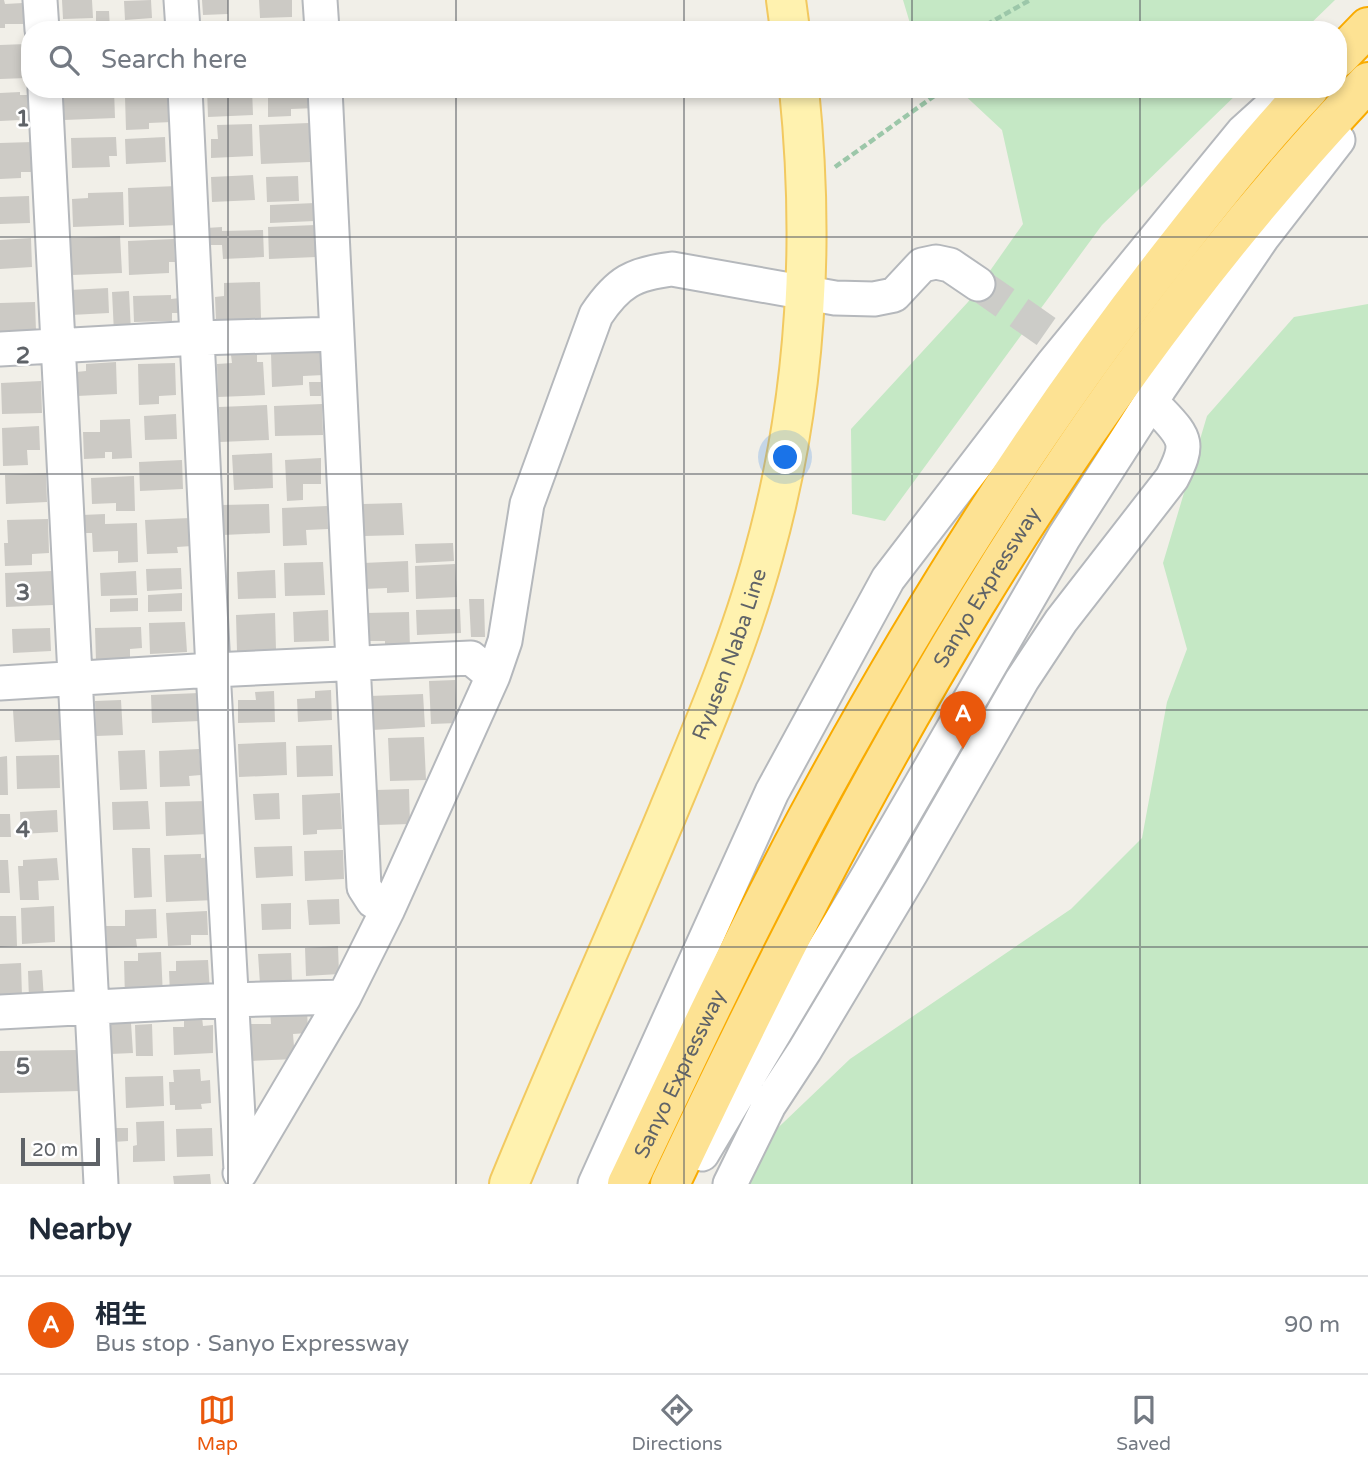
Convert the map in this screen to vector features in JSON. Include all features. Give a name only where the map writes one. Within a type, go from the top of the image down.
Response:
[{"type":"highway","points":[[1347,49],[1368,27]]},
{"type":"highway","name":"Sanyo Expressway","points":[[670,1184],[753,1008],[839,840],[988,581],[1100,412],[1163,327],[1247,218],[1368,82]]},
{"type":"highway","name":"Sanyo Expressway","points":[[627,1184],[714,1000],[805,822],[891,670],[970,539],[1068,391],[1131,304],[1220,191],[1301,98]]},
{"type":"main road","points":[[786,0],[789,21]]},
{"type":"main road","name":"Ryusen Naba Line","points":[[509,1184],[701,734],[743,620],[764,553],[781,481],[797,390],[807,293],[806,187],[800,98]]},
{"type":"street","points":[[40,0],[41,21]]},
{"type":"street","points":[[181,0],[182,21]]},
{"type":"street","points":[[320,0],[321,21]]},
{"type":"street","points":[[1347,37],[1368,18]]},
{"type":"street","points":[[45,98],[101,1184]]},
{"type":"street","points":[[186,98],[237,1177]]},
{"type":"street","points":[[325,98],[364,887],[373,901],[387,909]]},
{"type":"street","points":[[596,1184],[772,792],[888,579],[1069,344],[1242,132],[1280,98]]},
{"type":"street","points":[[686,1184],[1064,537],[1159,389],[1262,238],[1368,102]]},
{"type":"street","points":[[237,1177],[344,998],[493,676],[505,642],[527,505],[596,314],[610,293],[625,281],[649,272],[672,270],[835,298],[874,299],[894,295],[922,265],[936,262],[950,265],[978,284]]},
{"type":"street","points":[[0,349],[198,338],[337,334]]},
{"type":"street","points":[[730,1184],[769,1105],[911,873],[1021,680],[1061,621],[1172,478],[1184,455],[1182,442],[1177,429],[1161,412]]},
{"type":"street","points":[[0,683],[471,658],[493,676]]},
{"type":"street","points":[[0,1012],[230,1000],[344,998]]},
{"type":"path","points":[[993,21],[1030,0]]},
{"type":"path","points":[[806,187],[875,141],[932,98]]},
{"type":"green space","points":[[903,0],[1335,0],[1313,21],[909,21]]},
{"type":"green space","points":[[968,98],[1233,98],[1102,225],[885,521],[852,514],[851,429],[968,302],[1023,224],[1002,130]]},
{"type":"green space","points":[[1368,304],[1368,1184],[719,1184],[850,1059],[1071,909],[1142,838],[1167,702],[1187,649],[1163,563],[1207,416],[1294,317]]},
{"type":"building","points":[[0,0],[4,0],[5,4],[23,3],[24,21],[21,24],[5,24],[5,28],[0,28]]},
{"type":"building","points":[[62,0],[92,0],[93,18],[63,19]]},
{"type":"building","points":[[151,0],[152,18],[125,20],[124,1]]},
{"type":"building","points":[[202,0],[228,0],[228,14],[203,15]]},
{"type":"building","points":[[259,0],[292,0],[292,17],[260,18]]},
{"type":"building","points":[[96,11],[109,11],[110,21],[96,21]]},
{"type":"building","points":[[21,44],[21,78],[0,79],[0,45]]},
{"type":"building","points":[[20,92],[21,98],[32,98],[33,112],[21,112],[21,120],[0,121],[0,93]]},
{"type":"building","points":[[62,98],[114,98],[115,118],[64,120]]},
{"type":"building","points":[[125,98],[170,98],[172,122],[149,123],[149,129],[126,130]]},
{"type":"building","points":[[207,98],[252,98],[253,115],[208,117]]},
{"type":"building","points":[[268,98],[316,98],[316,108],[291,109],[291,116],[268,117]]},
{"type":"building","points":[[309,123],[310,162],[261,164],[259,125]]},
{"type":"building","points":[[252,124],[253,156],[211,158],[211,139],[218,139],[217,125]]},
{"type":"building","points":[[116,137],[117,156],[109,156],[110,167],[72,168],[71,138]]},
{"type":"building","points":[[165,137],[166,162],[126,164],[125,139]]},
{"type":"building","points":[[33,142],[35,172],[21,172],[21,178],[0,179],[0,143]]},
{"type":"building","points":[[253,175],[255,200],[212,202],[211,177]]},
{"type":"building","points":[[298,176],[299,201],[267,202],[266,177]]},
{"type":"building","points":[[177,186],[179,225],[129,227],[128,188]]},
{"type":"building","points":[[123,192],[124,225],[73,227],[72,199],[88,198],[88,193]]},
{"type":"building","points":[[29,196],[30,223],[0,224],[0,197]]},
{"type":"building","points":[[315,203],[315,221],[270,223],[270,205]]},
{"type":"building","points":[[315,225],[316,257],[269,259],[268,227]]},
{"type":"building","points":[[222,227],[222,231],[263,230],[264,257],[223,259],[222,245],[207,245],[206,228]]},
{"type":"building","points":[[120,236],[122,273],[72,275],[70,238]]},
{"type":"building","points":[[31,238],[32,267],[0,269],[0,240]]},
{"type":"building","points":[[174,239],[175,262],[169,262],[169,273],[129,275],[128,241]]},
{"type":"building","points":[[260,282],[261,318],[216,320],[215,297],[224,296],[224,283]]},
{"type":"building","points":[[108,288],[109,313],[71,315],[70,290]]},
{"type":"building","points":[[129,291],[131,332],[114,333],[112,292]]},
{"type":"building","points":[[171,295],[171,299],[180,298],[180,313],[172,313],[172,321],[134,322],[133,296]]},
{"type":"building","points":[[35,302],[36,331],[0,332],[0,303]]},
{"type":"building","points":[[322,351],[324,375],[303,376],[303,385],[272,387],[271,353]]},
{"type":"building","points":[[257,354],[257,362],[263,362],[265,395],[218,397],[217,364],[232,363],[231,355]]},
{"type":"building","points":[[116,362],[117,394],[77,396],[76,372],[86,371],[86,364]]},
{"type":"building","points":[[175,363],[176,395],[159,396],[159,404],[139,405],[138,364]]},
{"type":"building","points":[[41,381],[42,413],[2,414],[1,383]]},
{"type":"building","points":[[309,382],[321,382],[321,396],[310,396]]},
{"type":"building","points":[[322,404],[323,435],[275,436],[274,406]]},
{"type":"building","points":[[267,405],[269,440],[220,442],[219,407]]},
{"type":"building","points":[[176,414],[177,439],[145,440],[144,416]]},
{"type":"building","points":[[130,419],[132,458],[112,459],[112,452],[105,452],[105,458],[84,459],[83,432],[100,432],[100,420]]},
{"type":"building","points":[[39,426],[40,450],[27,450],[28,465],[3,466],[2,428]]},
{"type":"building","points":[[272,453],[273,488],[234,490],[232,455]]},
{"type":"building","points":[[321,458],[321,484],[303,484],[303,500],[287,501],[285,460]]},
{"type":"building","points":[[182,460],[183,489],[140,491],[139,462]]},
{"type":"building","points":[[46,473],[47,502],[6,504],[5,475]]},
{"type":"building","points":[[134,476],[135,511],[116,511],[116,503],[92,504],[91,478]]},
{"type":"building","points":[[402,503],[404,535],[364,536],[363,504]]},
{"type":"building","points":[[269,504],[270,533],[223,535],[222,505]]},
{"type":"building","points":[[327,506],[328,529],[306,530],[307,545],[283,546],[282,508]]},
{"type":"building","points":[[105,514],[105,524],[137,523],[138,562],[118,563],[118,551],[93,552],[92,533],[83,533],[82,515]]},
{"type":"building","points":[[190,518],[192,546],[177,547],[178,553],[147,554],[145,520]]},
{"type":"building","points":[[48,519],[49,553],[32,554],[32,565],[5,566],[7,520]]},
{"type":"building","points":[[453,543],[454,561],[416,563],[415,544]]},
{"type":"building","points":[[408,561],[409,592],[387,593],[387,588],[364,589],[363,563]]},
{"type":"building","points":[[323,562],[325,595],[285,596],[284,563]]},
{"type":"building","points":[[455,564],[457,597],[416,599],[415,566]]},
{"type":"building","points":[[181,568],[182,589],[147,591],[146,569]]},
{"type":"building","points":[[275,570],[276,598],[238,599],[237,572]]},
{"type":"building","points":[[52,571],[53,605],[6,607],[5,573]]},
{"type":"building","points":[[136,571],[137,595],[101,596],[100,573]]},
{"type":"building","points":[[182,593],[182,611],[148,612],[148,595]]},
{"type":"building","points":[[138,598],[138,611],[110,612],[110,599]]},
{"type":"building","points":[[469,599],[484,599],[485,637],[471,637]]},
{"type":"building","points":[[460,609],[461,633],[417,635],[416,610]]},
{"type":"building","points":[[328,610],[329,641],[294,642],[293,612]]},
{"type":"building","points":[[409,612],[410,649],[385,650],[385,641],[368,641],[366,613]]},
{"type":"building","points":[[275,613],[276,650],[237,651],[236,615]]},
{"type":"building","points":[[185,622],[187,652],[150,654],[149,623]]},
{"type":"building","points":[[141,627],[142,648],[130,649],[130,660],[96,661],[95,628]]},
{"type":"building","points":[[50,628],[51,651],[13,653],[12,629]]},
{"type":"building","points":[[455,680],[457,723],[431,724],[429,681]]},
{"type":"building","points":[[331,690],[332,720],[298,722],[297,699],[315,698],[315,691]]},
{"type":"building","points":[[274,691],[275,722],[238,723],[238,700],[256,700],[255,692]]},
{"type":"building","points":[[199,693],[200,721],[152,723],[151,695]]},
{"type":"building","points":[[423,694],[425,727],[372,730],[370,696]]},
{"type":"building","points":[[121,700],[123,735],[96,736],[95,701]]},
{"type":"building","points":[[59,709],[60,740],[15,742],[13,710]]},
{"type":"building","points":[[424,737],[426,780],[390,781],[388,738]]},
{"type":"building","points":[[286,742],[287,775],[239,777],[238,744]]},
{"type":"building","points":[[332,745],[333,776],[297,777],[296,746]]},
{"type":"building","points":[[199,749],[201,775],[189,776],[190,786],[160,787],[159,751]]},
{"type":"building","points":[[145,750],[147,789],[120,790],[118,751]]},
{"type":"building","points":[[59,755],[60,788],[17,789],[16,756]]},
{"type":"building","points":[[7,756],[8,795],[0,795],[0,757]]},
{"type":"building","points":[[409,789],[410,824],[378,825],[376,790]]},
{"type":"building","points":[[279,793],[280,819],[255,820],[253,794]]},
{"type":"building","points":[[340,793],[342,829],[317,830],[317,834],[303,835],[302,795]]},
{"type":"building","points":[[148,801],[150,829],[113,830],[112,802]]},
{"type":"building","points":[[207,801],[208,834],[166,836],[165,802]]},
{"type":"building","points":[[57,810],[58,832],[21,834],[20,812]]},
{"type":"building","points":[[0,814],[10,814],[11,837],[0,837]]},
{"type":"building","points":[[292,846],[293,876],[256,878],[254,847]]},
{"type":"building","points":[[132,848],[150,848],[152,897],[134,898]]},
{"type":"building","points":[[343,850],[344,879],[305,881],[304,851]]},
{"type":"building","points":[[201,854],[201,858],[214,857],[216,900],[166,902],[164,855]]},
{"type":"building","points":[[57,858],[59,880],[38,881],[39,900],[20,900],[18,866],[23,866],[23,860]]},
{"type":"building","points":[[0,860],[8,860],[10,893],[0,893]]},
{"type":"building","points":[[339,899],[340,924],[309,925],[307,900]]},
{"type":"building","points":[[291,903],[291,929],[262,930],[261,904]]},
{"type":"building","points":[[54,906],[55,942],[22,944],[21,908]]},
{"type":"building","points":[[156,909],[157,938],[136,939],[137,947],[107,948],[106,926],[125,926],[125,910]]},
{"type":"building","points":[[207,911],[208,935],[191,935],[191,945],[168,946],[166,913]]},
{"type":"building","points":[[0,916],[16,916],[17,946],[0,947]]},
{"type":"building","points":[[338,946],[339,974],[306,976],[305,948]]},
{"type":"building","points":[[161,952],[163,997],[125,998],[124,961],[138,961],[138,953]]},
{"type":"building","points":[[291,953],[292,982],[260,984],[258,954]]},
{"type":"building","points":[[208,960],[210,992],[170,994],[169,971],[176,971],[176,961]]},
{"type":"building","points":[[21,963],[22,997],[0,998],[0,964]]},
{"type":"building","points":[[42,970],[44,999],[29,999],[28,971]]},
{"type":"building","points":[[307,1008],[308,1033],[293,1034],[295,1059],[250,1061],[248,1024],[271,1024],[270,1009]]},
{"type":"building","points":[[202,1017],[203,1026],[213,1025],[213,1053],[174,1055],[173,1027],[184,1027],[184,1018]]},
{"type":"building","points":[[131,1023],[133,1053],[110,1054],[109,1024]]},
{"type":"building","points":[[152,1024],[153,1056],[136,1056],[135,1025]]},
{"type":"building","points":[[79,1050],[80,1091],[0,1093],[0,1051]]},
{"type":"building","points":[[200,1069],[201,1081],[210,1080],[211,1103],[201,1104],[202,1109],[175,1110],[175,1105],[170,1105],[169,1082],[174,1082],[173,1070]]},
{"type":"building","points":[[163,1076],[164,1106],[126,1108],[125,1077]]},
{"type":"building","points":[[164,1121],[165,1161],[133,1162],[133,1146],[137,1145],[136,1122]]},
{"type":"building","points":[[113,1128],[128,1128],[128,1141],[113,1142]]},
{"type":"building","points":[[212,1128],[213,1156],[177,1157],[176,1129]]},
{"type":"building","points":[[210,1174],[211,1184],[174,1184],[173,1176]]},
{"type":"tunnel","points":[[978,284],[1090,362]]},
{"type":"place","name":"相生","points":[[963,749]]}]
